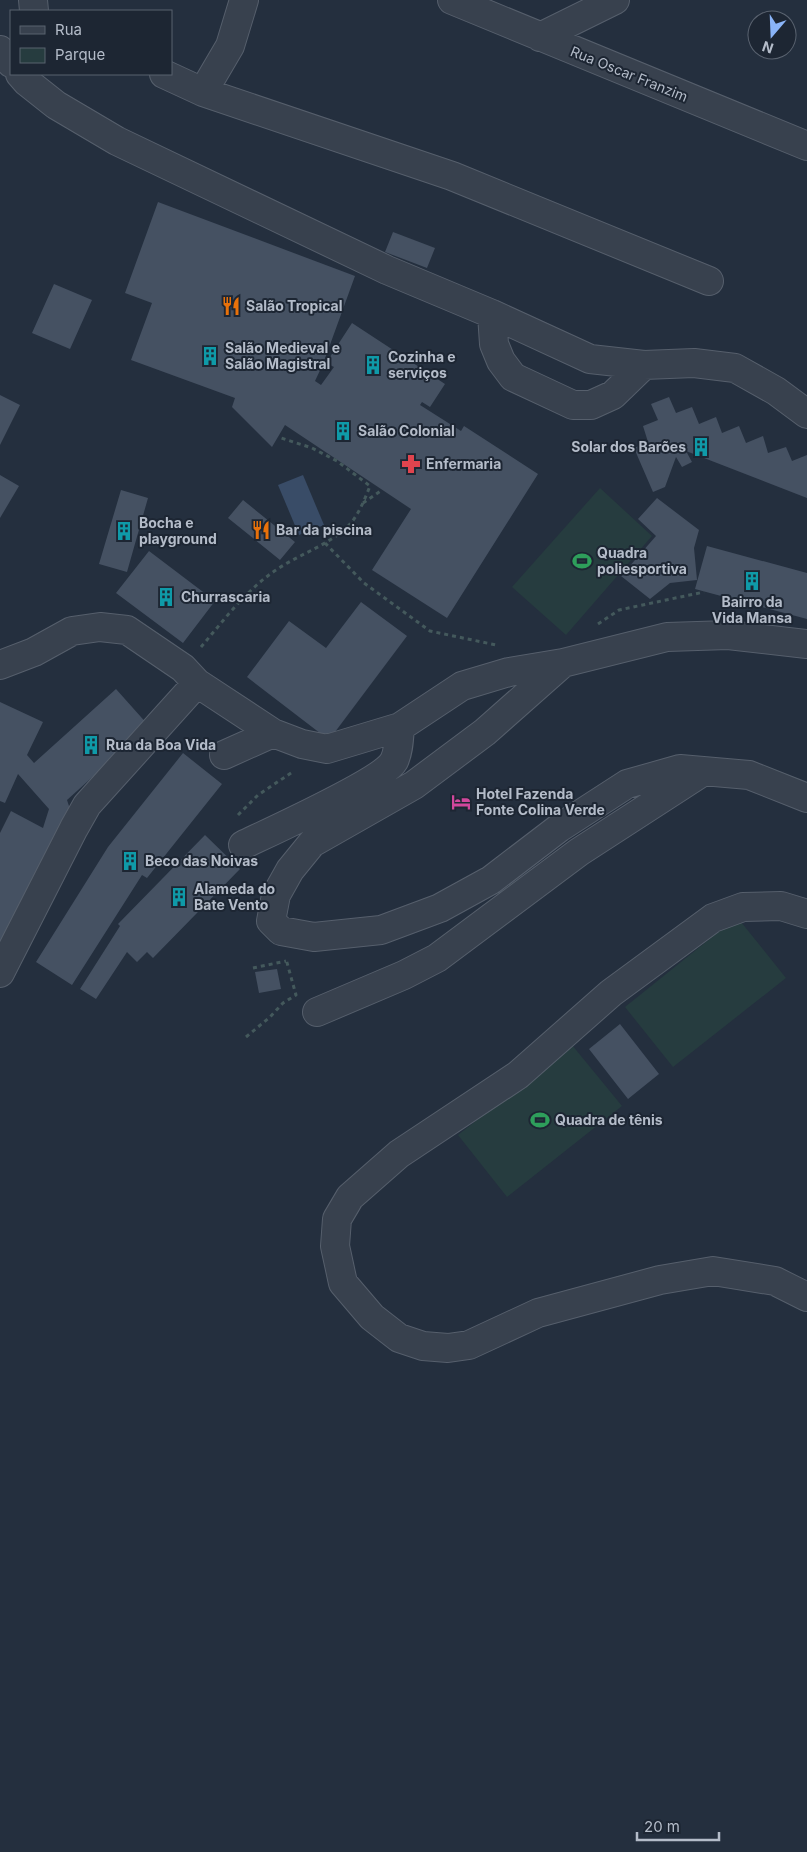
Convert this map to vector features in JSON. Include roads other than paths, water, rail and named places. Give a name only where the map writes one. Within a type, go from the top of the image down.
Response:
[{"type":"street","points":[[203,92],[230,46],[244,0]]},
{"type":"street","name":"Rua Oscar Franzim","points":[[452,0],[807,146]]},
{"type":"street","points":[[540,37],[615,0]]},
{"type":"street","points":[[0,50],[10,62]]},
{"type":"street","points":[[21,75],[56,105],[117,141],[387,270],[492,314],[590,359],[644,365],[694,363],[735,368],[776,391],[807,414]]},
{"type":"street","points":[[166,75],[203,92],[452,176],[709,281]]},
{"type":"street","points":[[492,314],[494,344],[501,362],[513,377],[573,405],[591,405],[613,395],[644,365]]},
{"type":"street","points":[[0,665],[34,652],[72,631],[100,626],[127,630],[273,733],[302,744],[327,749],[400,726],[462,686],[509,672],[563,663],[666,637],[728,635],[807,644]]},
{"type":"street","points":[[563,663],[485,732],[414,785],[312,843],[290,870],[276,895],[271,921],[281,931],[314,937],[381,930],[440,908],[491,880],[559,828],[627,784],[680,770],[749,775],[807,798]]},
{"type":"street","points":[[0,974],[87,805],[190,675]]},
{"type":"street","points":[[244,845],[355,790],[389,768],[398,750],[400,726]]},
{"type":"street","points":[[224,755],[273,733]]},
{"type":"street","points":[[317,1012],[404,975],[438,958],[579,852],[704,771]]},
{"type":"street","points":[[807,914],[781,906],[743,907],[713,918],[611,993],[518,1075],[399,1154],[350,1197],[337,1219],[335,1246],[343,1283],[372,1317],[399,1338],[423,1346],[448,1348],[469,1345],[538,1314],[660,1280],[714,1271],[775,1281],[807,1297]]},
{"type":"water","points":[[303,475],[324,525],[299,535],[278,485]]},
{"type":"place","name":"Salão Tropical","points":[[231,306]]},
{"type":"place","name":"Salão Medieval e Salão Magistral","points":[[210,356]]},
{"type":"place","name":"Cozinha e serviços","points":[[373,365]]},
{"type":"place","name":"Salão Colonial","points":[[343,431]]},
{"type":"place","name":"Solar dos Barões","points":[[701,447]]},
{"type":"place","name":"Enfermaria","points":[[411,464]]},
{"type":"place","name":"Bar da piscina","points":[[261,530]]},
{"type":"place","name":"Bocha e playground","points":[[124,531]]},
{"type":"place","name":"Quadra poliesportiva","points":[[582,561]]},
{"type":"place","name":"Bairro da Vida Mansa","points":[[752,581]]},
{"type":"place","name":"Churrascaria","points":[[166,597]]},
{"type":"place","name":"Rua da Boa Vida","points":[[91,745]]},
{"type":"place","name":"Hotel Fazenda Fonte Colina Verde","points":[[461,802]]},
{"type":"place","name":"Beco das Noivas","points":[[130,861]]},
{"type":"place","name":"Alameda do Bate Vento","points":[[179,897]]},
{"type":"place","name":"Quadra de tênis","points":[[540,1120]]}]
